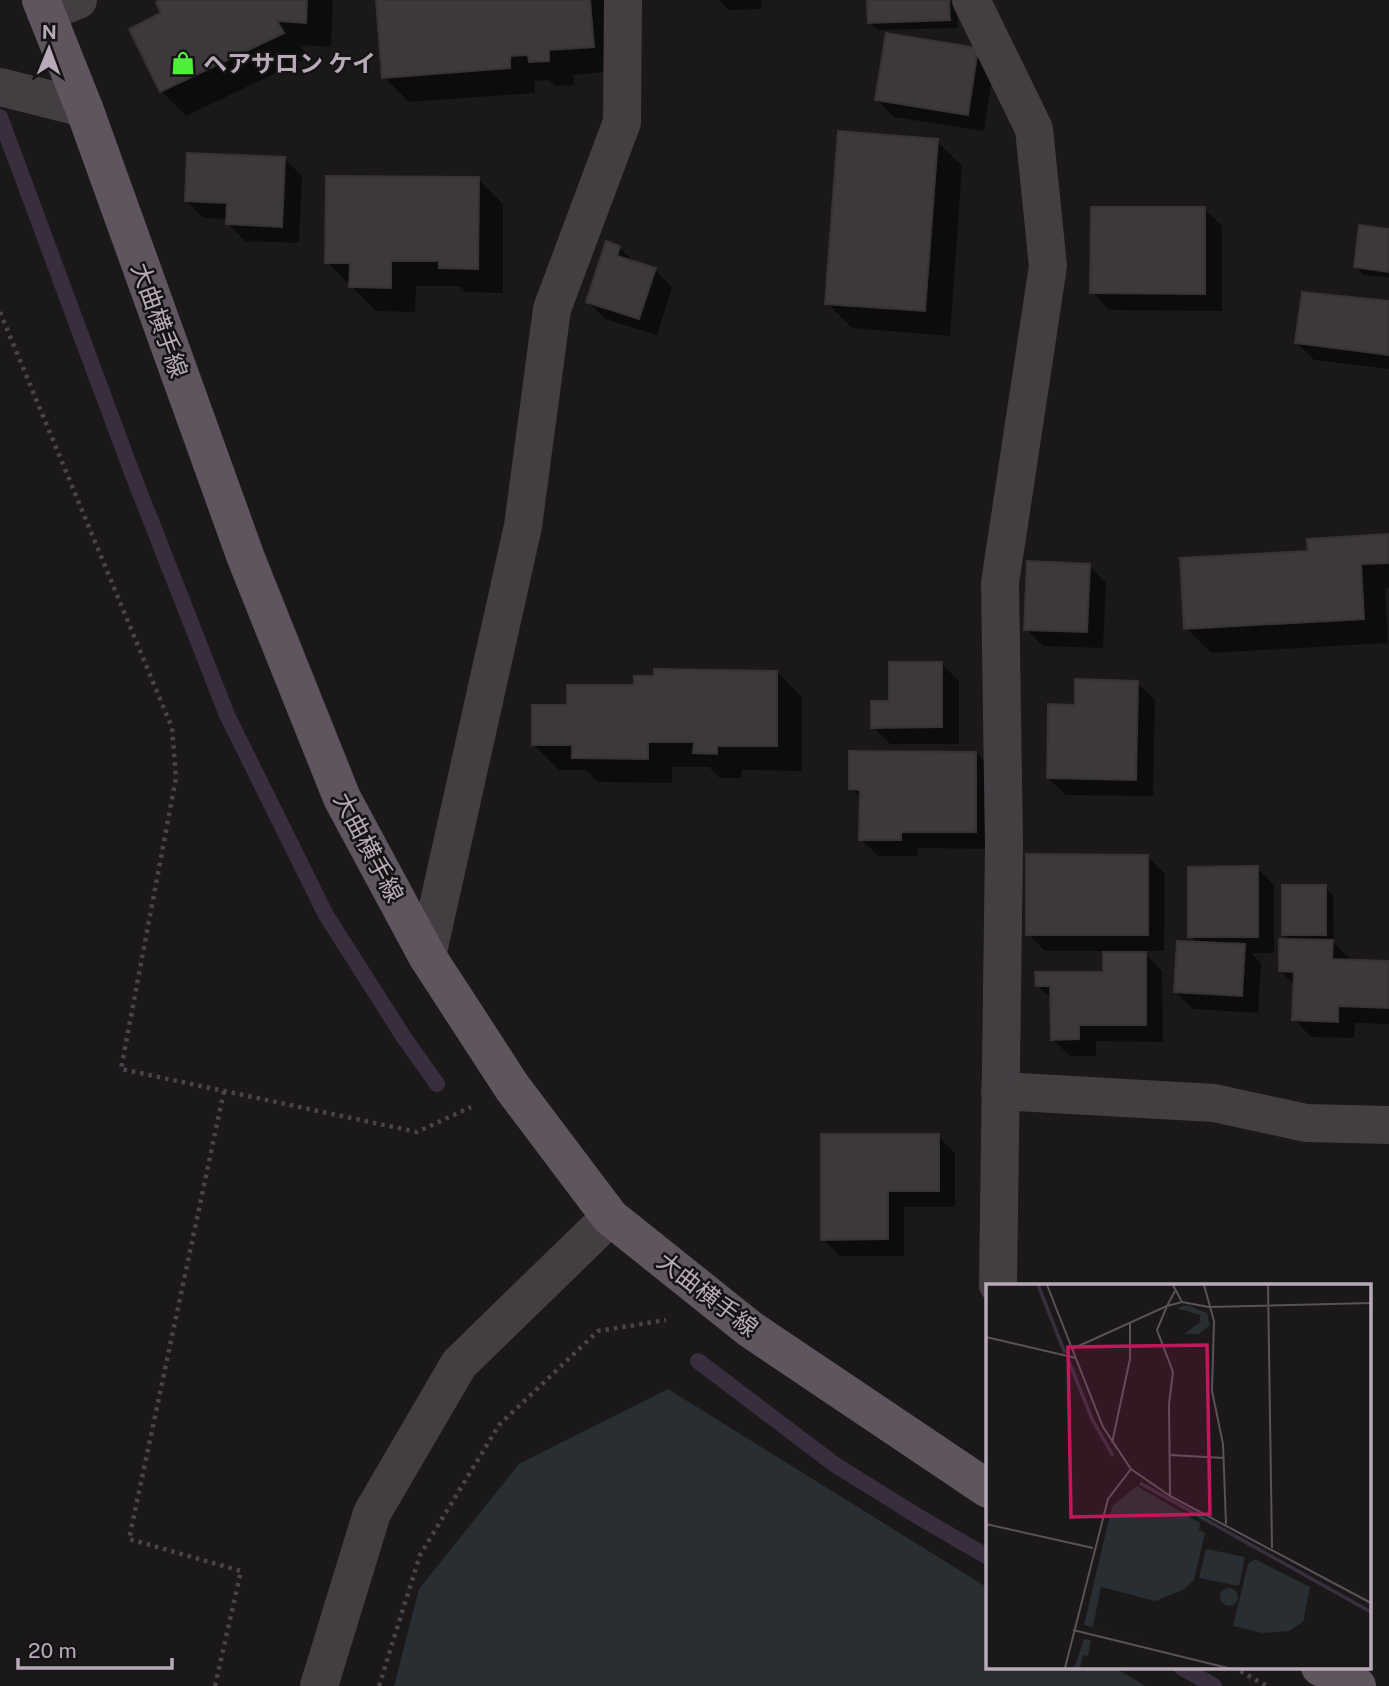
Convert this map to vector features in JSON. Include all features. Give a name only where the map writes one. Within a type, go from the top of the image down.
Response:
[{"type":"main road","name":"大曲横手線","points":[[55,4],[84,108],[246,558],[342,798],[427,956],[512,1087],[610,1217],[750,1329],[986,1488]]},
{"type":"main road","points":[[1323,1668],[1357,1686]]},
{"type":"street","points":[[427,956],[523,526],[552,309],[622,122],[623,0]]},
{"type":"street","points":[[971,0],[1034,129],[1048,266],[1000,583],[1004,846],[998,1284]]},
{"type":"street","points":[[0,87],[84,108]]},
{"type":"street","points":[[1000,1091],[1214,1103],[1306,1123],[1389,1125]]},
{"type":"street","points":[[319,1686],[372,1513],[459,1364],[610,1217]]},
{"type":"path","points":[[0,312],[172,728],[176,778],[121,1069],[417,1132],[512,1087]]},
{"type":"path","points":[[215,1686],[242,1571],[129,1539],[224,1091]]},
{"type":"path","points":[[379,1686],[420,1555],[499,1425],[598,1331],[675,1319]]},
{"type":"path","points":[[1235,1668],[1267,1686]]},
{"type":"shaded area","points":[[668,1389],[986,1587],[986,1668],[1116,1668],[1145,1686],[394,1686],[419,1589],[519,1464]]},
{"type":"building","name":"ヘアサロン ケイ","points":[[307,0],[306,23],[277,21],[284,33],[160,92],[129,29],[161,13],[156,2]]},
{"type":"building","points":[[376,0],[590,0],[594,47],[549,50],[549,61],[529,62],[528,55],[510,56],[510,68],[382,78]]},
{"type":"building","points":[[867,0],[949,0],[950,20],[868,23]]},
{"type":"building","points":[[886,33],[978,48],[968,115],[875,100]]},
{"type":"building","points":[[838,131],[938,139],[925,311],[825,304]]},
{"type":"building","points":[[187,153],[285,157],[282,227],[226,224],[227,203],[185,201]]},
{"type":"building","points":[[326,176],[479,177],[478,269],[439,268],[439,261],[391,261],[391,288],[349,287],[350,263],[325,263]]},
{"type":"building","points":[[1091,207],[1205,207],[1205,294],[1090,293]]},
{"type":"building","points":[[1359,225],[1389,229],[1389,272],[1354,267]]},
{"type":"building","points":[[606,241],[620,246],[617,256],[656,268],[639,319],[586,302]]},
{"type":"building","points":[[1302,292],[1389,301],[1389,355],[1295,343]]},
{"type":"building","points":[[1389,534],[1389,563],[1361,564],[1364,619],[1184,629],[1180,558],[1308,551],[1307,539]]},
{"type":"building","points":[[1027,561],[1090,564],[1087,632],[1024,630]]},
{"type":"building","points":[[889,662],[942,662],[942,727],[871,728],[871,701],[889,701]]},
{"type":"building","points":[[654,669],[777,671],[777,746],[717,746],[717,754],[693,753],[694,742],[648,742],[648,759],[572,758],[572,745],[532,745],[532,705],[567,705],[567,685],[634,685],[634,676],[654,676]]},
{"type":"building","points":[[1075,679],[1138,681],[1136,780],[1047,778],[1048,704],[1075,705]]},
{"type":"building","points":[[849,751],[976,752],[976,832],[901,832],[901,840],[859,840],[860,790],[849,789]]},
{"type":"building","points":[[1026,854],[1148,855],[1148,935],[1026,935]]},
{"type":"building","points":[[1258,866],[1258,937],[1188,937],[1188,867]]},
{"type":"building","points":[[1282,885],[1326,885],[1326,935],[1282,935]]},
{"type":"building","points":[[1279,939],[1333,940],[1332,959],[1389,961],[1389,1008],[1338,1006],[1338,1022],[1292,1020],[1294,972],[1279,971]]},
{"type":"building","points":[[1177,941],[1245,944],[1242,996],[1174,992]]},
{"type":"building","points":[[1103,952],[1146,952],[1146,1025],[1079,1025],[1079,1039],[1051,1040],[1050,986],[1036,986],[1035,972],[1103,972]]},
{"type":"building","points":[[821,1134],[939,1134],[939,1191],[888,1191],[888,1239],[821,1240]]},
{"type":"waterway","points":[[0,117],[131,470],[227,715],[326,915],[437,1084]]},
{"type":"waterway","points":[[698,1361],[834,1464],[986,1556]]},
{"type":"waterway","points":[[1183,1668],[1214,1686]]},
{"type":"place","name":"ヘアサロン ケイ","points":[[183,63]]}]
